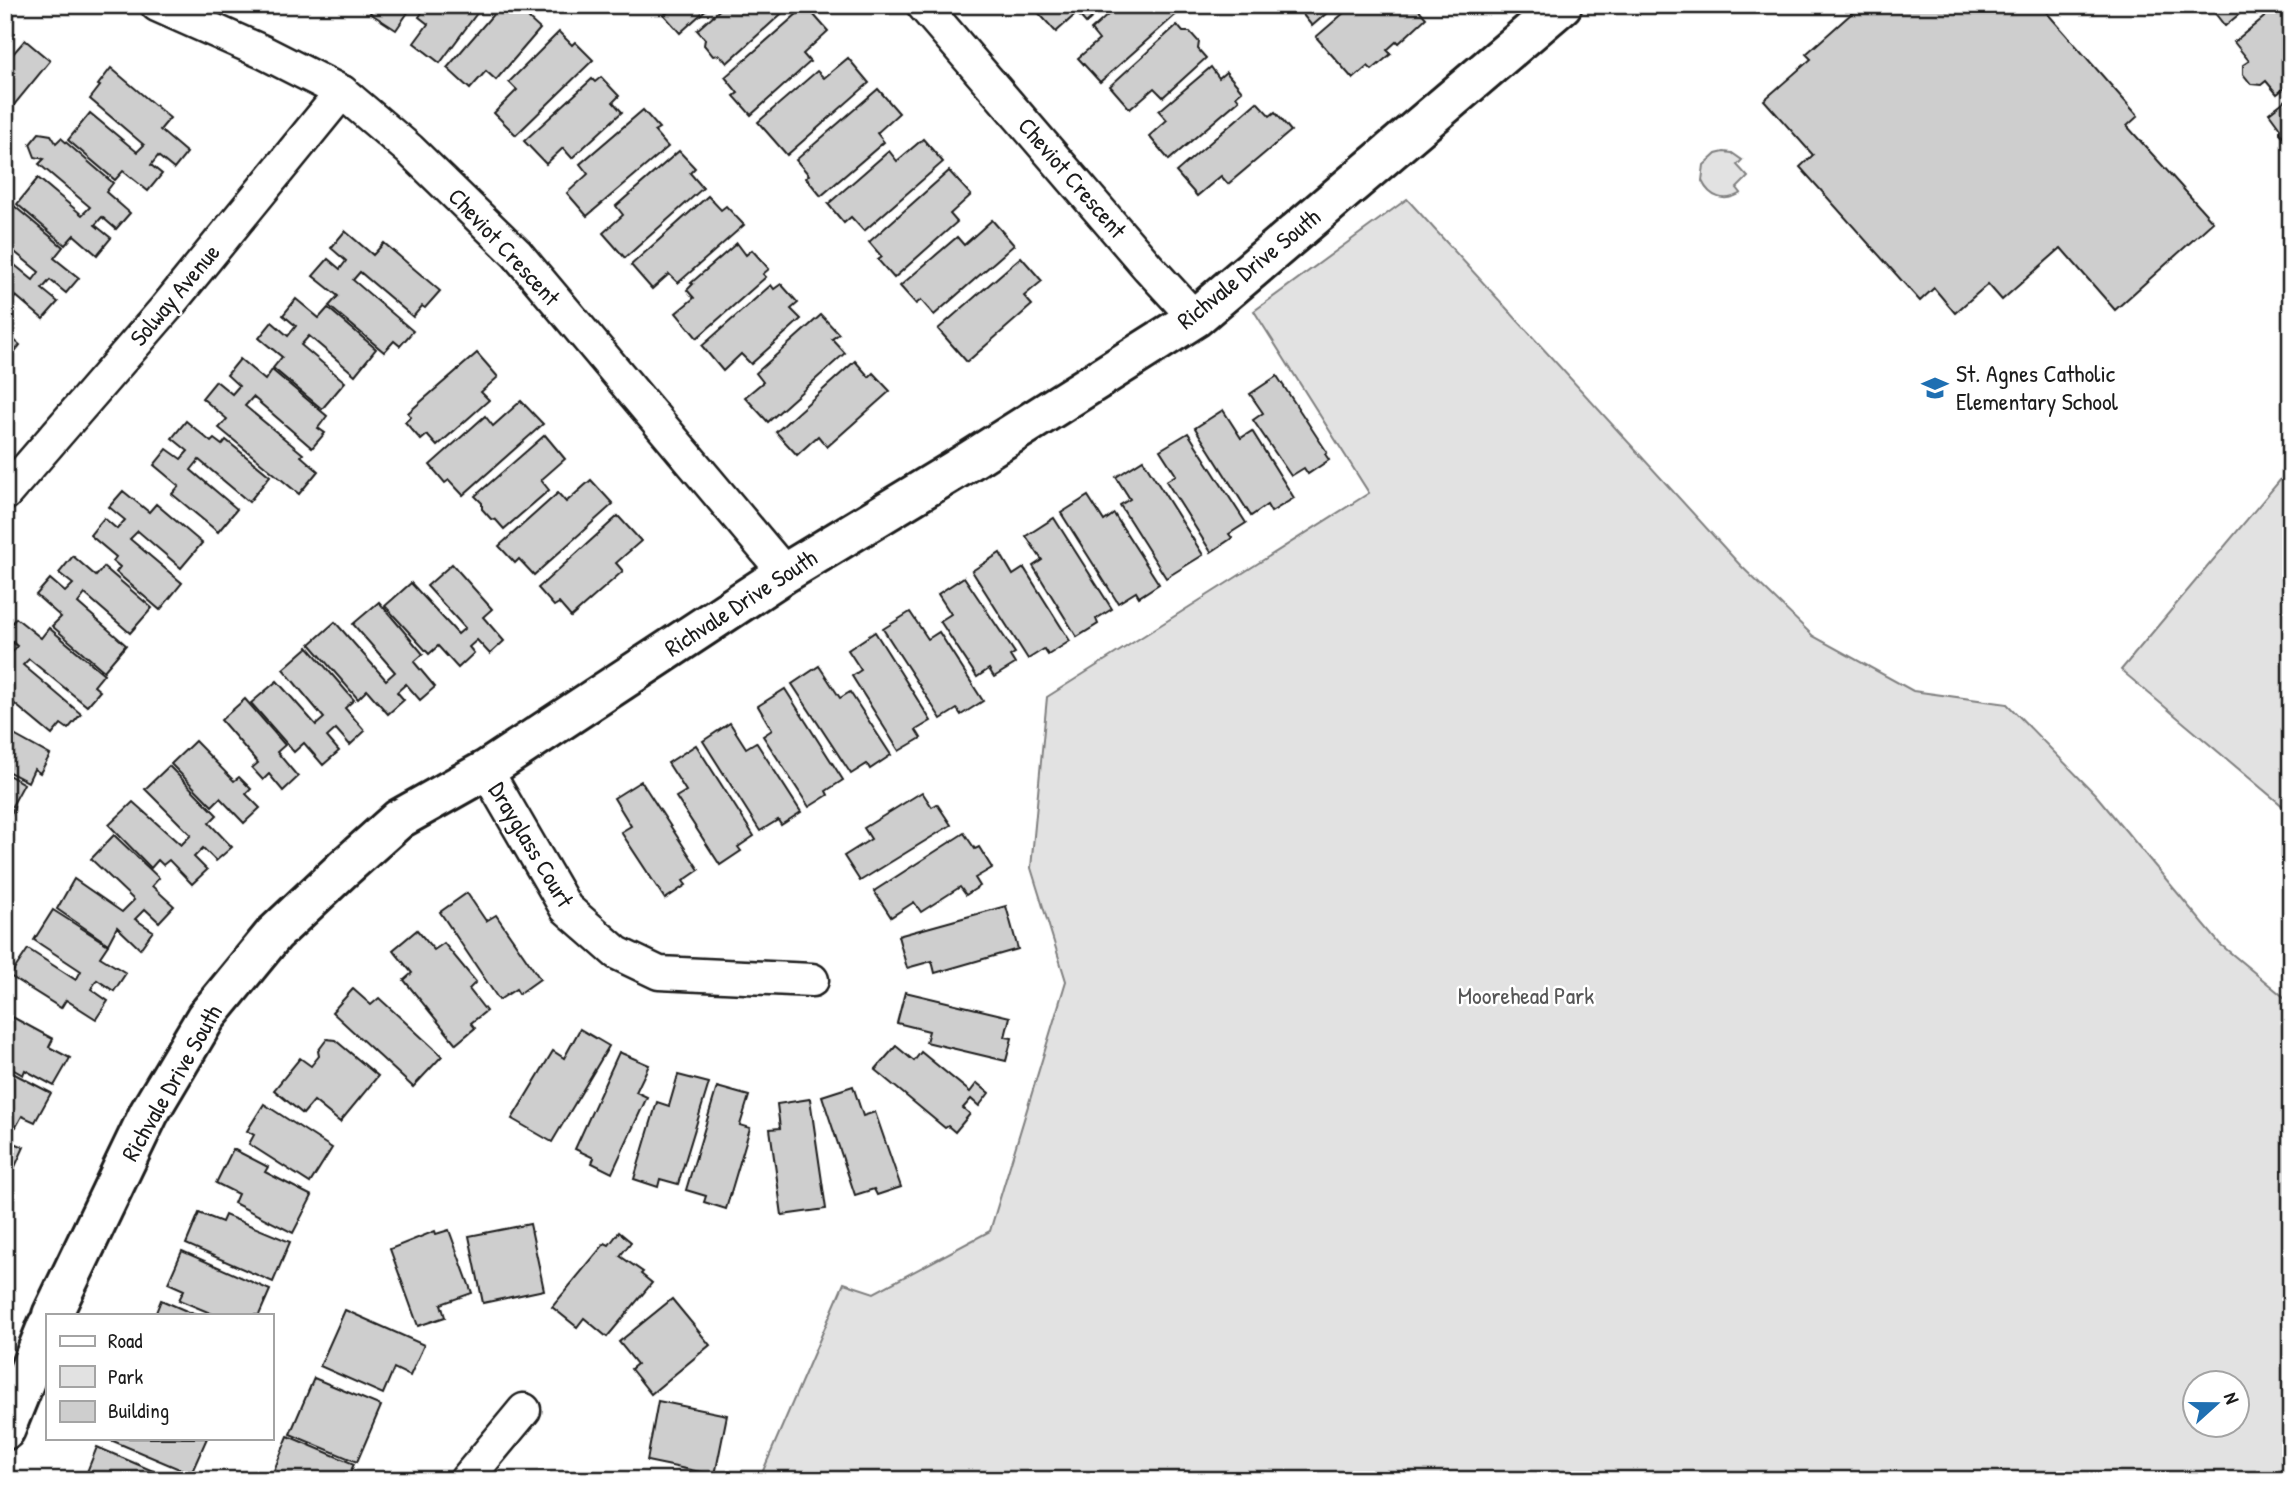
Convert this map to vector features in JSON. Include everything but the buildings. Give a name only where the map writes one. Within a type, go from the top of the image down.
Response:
[{"type":"street","name":"Cheviot Crescent","points":[[157,5],[263,52],[342,92],[409,149],[517,254],[785,573]]},
{"type":"street","name":"Cheviot Crescent","points":[[923,5],[1195,318]]},
{"type":"street","name":"Richvale Drive South","points":[[52,1314],[149,1114],[206,1017],[274,934],[400,819],[486,769],[785,573],[955,470],[1195,318],[1562,5]]},
{"type":"street","name":"Solway Avenue","points":[[5,494],[166,308],[342,92]]},
{"type":"street","name":"Drayglass Court","points":[[486,769],[566,908],[617,953],[659,972],[812,980]]},
{"type":"street","points":[[5,1430],[46,1328]]},
{"type":"street","points":[[466,1480],[524,1410]]},
{"type":"green space","points":[[1732,153],[1742,160],[1737,165],[1748,177],[1737,188],[1741,193],[1729,198],[1714,195],[1702,181],[1704,165],[1716,154]]},
{"type":"green space","name":"Moorehead Park","points":[[1407,199],[1740,565],[1813,636],[1913,691],[2007,704],[2095,794],[2220,944],[2291,1003],[2291,1480],[759,1480],[844,1283],[874,1293],[990,1231],[1066,981],[1031,868],[1047,697],[1369,493],[1254,311]]},
{"type":"green space","points":[[2291,467],[2291,813],[2121,670]]},
{"type":"place","name":"St. Agnes Catholic Elementary School","points":[[1935,388]]}]
